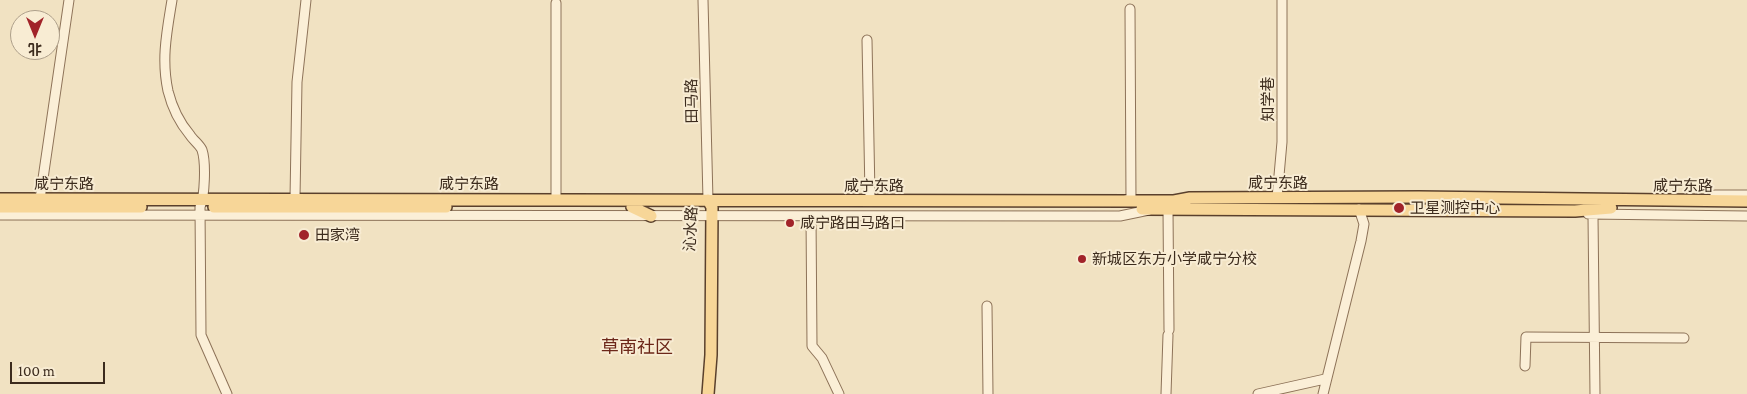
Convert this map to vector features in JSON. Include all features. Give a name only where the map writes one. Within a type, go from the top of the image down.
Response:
[{"type":"main road","name":"咸宁东路","points":[[0,199],[41,196],[202,204],[295,196],[708,207],[1418,197],[1576,205],[1598,208],[1747,208]]},
{"type":"main road","name":"咸宁东路","points":[[0,207],[202,204],[1359,209],[1747,201]]},
{"type":"main road","points":[[632,207],[651,216]]},
{"type":"main road","name":"沁水路","points":[[702,394],[705,354],[708,207]]},
{"type":"main road","name":"沁水路","points":[[708,207],[711,356],[708,394]]},
{"type":"street","points":[[0,194],[41,196],[69,0]]},
{"type":"street","points":[[172,0],[164,43],[164,66],[172,106],[189,135],[202,150],[201,335],[227,394]]},
{"type":"street","points":[[306,0],[297,82],[295,196],[556,195],[811,216],[1120,216],[1154,209]]},
{"type":"street","name":"田马路","points":[[703,0],[708,207]]},
{"type":"street","name":"知学巷","points":[[1276,198],[1282,142],[1282,0]]},
{"type":"street","points":[[556,4],[556,195]]},
{"type":"street","points":[[0,215],[202,204],[651,216],[708,207],[870,195],[1114,196],[1131,201],[1130,9]]},
{"type":"street","points":[[866,40],[870,195]]},
{"type":"street","points":[[1576,205],[1598,195],[1747,195]]},
{"type":"street","points":[[1576,205],[1594,216],[1747,216]]},
{"type":"street","points":[[1166,394],[1168,209]]},
{"type":"street","points":[[1323,394],[1325,379],[1361,241],[1364,224],[1359,209]]},
{"type":"street","points":[[811,216],[812,346],[822,358],[839,394]]},
{"type":"street","points":[[1594,216],[1595,394]]},
{"type":"street","points":[[987,306],[988,394]]},
{"type":"street","points":[[1525,366],[1526,337],[1684,338]]},
{"type":"street","points":[[1258,394],[1325,379]]},
{"type":"place","name":"卫星测控中心","points":[[1399,208]]},
{"type":"place","name":"咸宁路田马路口","points":[[790,223]]},
{"type":"place","name":"田家湾","points":[[304,235]]},
{"type":"place","name":"新城区东方小学咸宁分校","points":[[1082,259]]},
{"type":"district","name":"草南社区","points":[[637,347]]}]
